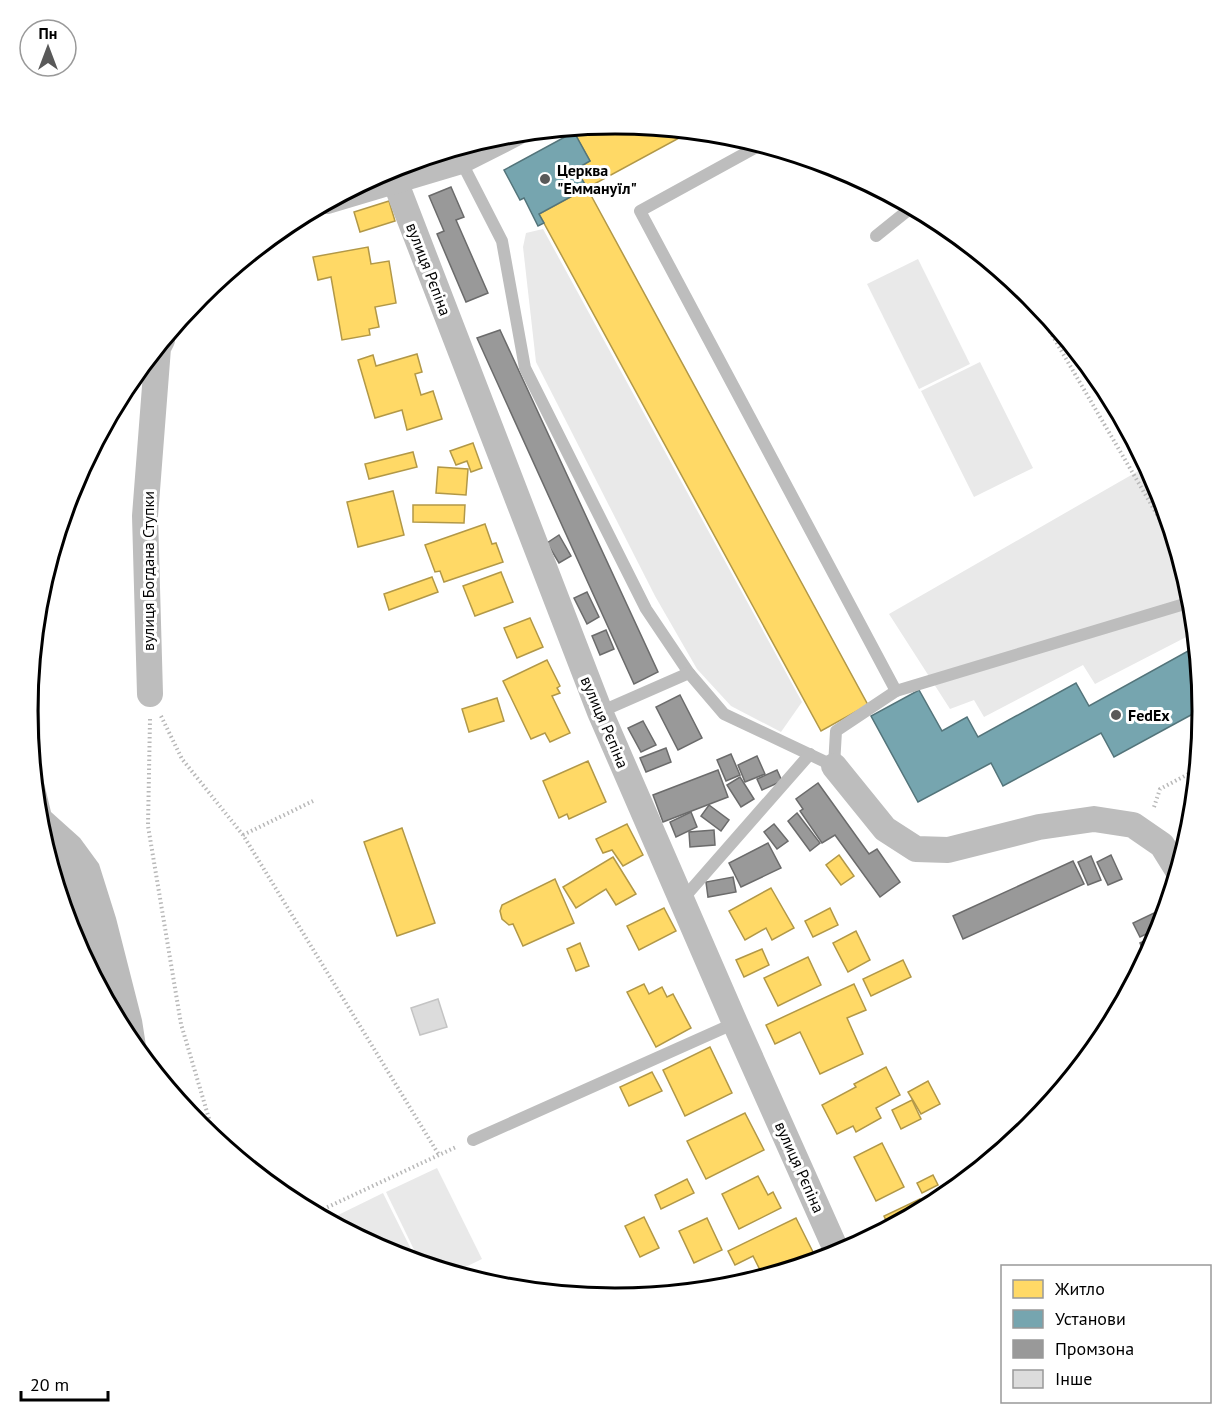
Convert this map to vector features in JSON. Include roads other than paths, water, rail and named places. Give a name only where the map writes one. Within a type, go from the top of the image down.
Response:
[{"type":"street","points":[[408,172],[461,161],[485,149]]},
{"type":"street","name":"вулиця Рєпіна","points":[[393,177],[600,712],[834,1244]]},
{"type":"street","name":"вулиця Богдана Ступки","points":[[150,694],[145,516],[157,359]]},
{"type":"street","points":[[834,766],[885,829],[916,849],[948,850],[1039,827],[1094,819],[1133,825],[1162,845],[1172,861]]},
{"type":"lane","points":[[751,150],[640,211],[896,691]]},
{"type":"lane","points":[[461,161],[502,241],[525,368],[646,609],[689,673],[724,714],[834,766],[836,731],[896,691],[1181,605]]},
{"type":"lane","points":[[876,236],[905,212]]},
{"type":"lane","points":[[600,712],[689,673]]},
{"type":"lane","points":[[682,900],[810,754]]},
{"type":"lane","points":[[473,1140],[735,1023]]},
{"type":"place","name":"Церква \"Еммануїл\"","points":[[545,179]]},
{"type":"place","name":"FedEx","points":[[1116,715]]}]
